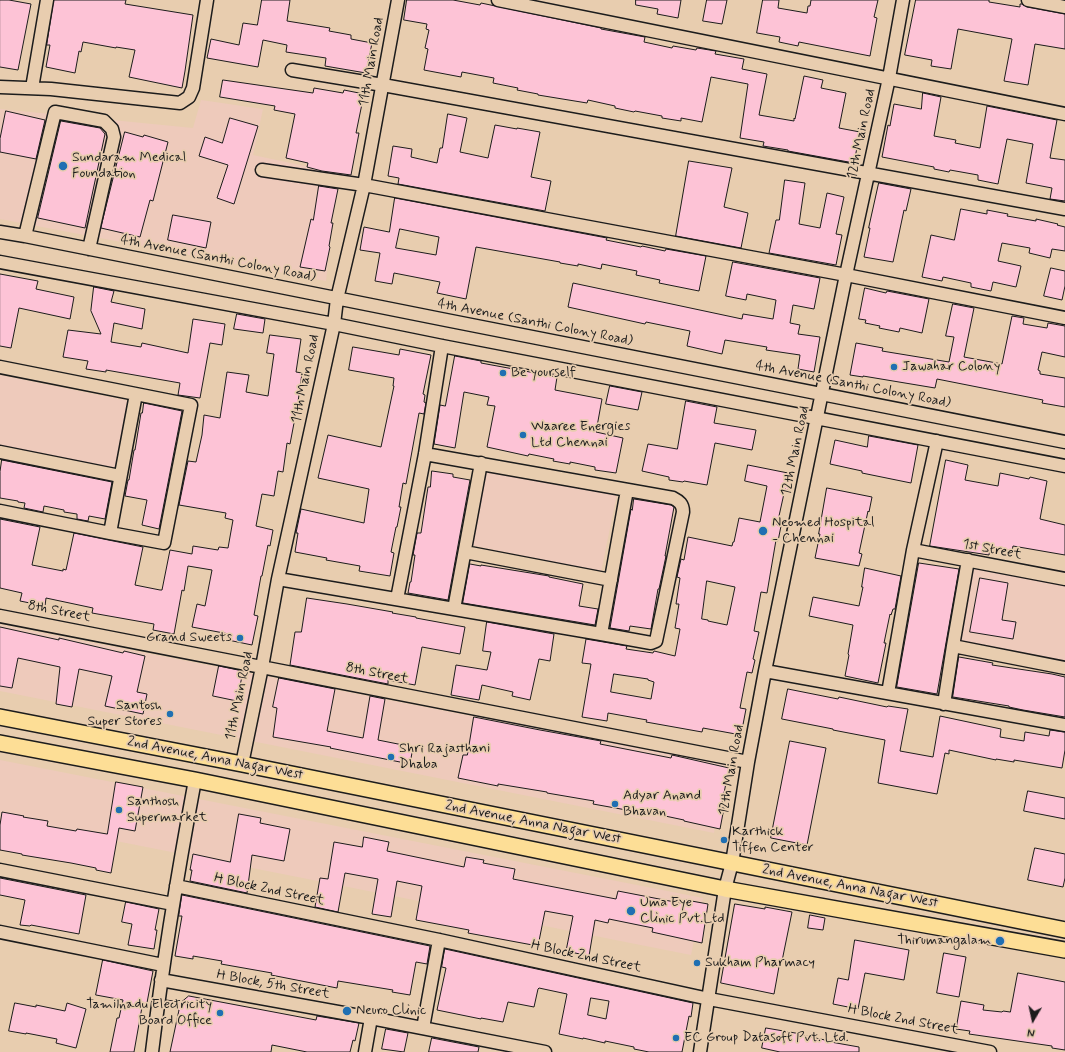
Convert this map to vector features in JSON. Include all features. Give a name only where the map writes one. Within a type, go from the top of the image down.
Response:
[{"type":"main road","name":"2nd Avenue, Anna Nagar West","points":[[0,717],[242,764],[1065,930]]},
{"type":"main road","name":"2nd Avenue, Anna Nagar West","points":[[0,743],[195,780],[725,889],[1065,950]]},
{"type":"street","points":[[32,88],[47,0]]},
{"type":"street","points":[[0,87],[51,89],[180,103],[189,98],[193,88],[207,0]]},
{"type":"street","name":"11th Main Road","points":[[242,764],[278,579],[334,324],[337,299],[364,185],[398,0]]},
{"type":"street","points":[[498,0],[1065,114]]},
{"type":"street","name":"12th Main Road","points":[[700,1052],[725,889],[732,863],[748,762],[765,671],[823,394],[846,275],[869,174],[903,0]]},
{"type":"street","points":[[1028,0],[1065,8]]},
{"type":"street","points":[[292,70],[383,85],[1065,209]]},
{"type":"street","points":[[25,236],[55,112],[104,121],[112,129],[114,137],[89,249]]},
{"type":"street","points":[[262,170],[364,185],[846,275],[1065,318]]},
{"type":"street","name":"4th Avenue (Santhi Colony Road)","points":[[0,232],[1065,442]]},
{"type":"street","points":[[0,262],[334,324],[1065,466]]},
{"type":"street","points":[[397,599],[425,454],[442,346]]},
{"type":"street","points":[[0,367],[191,405],[164,543],[0,511]]},
{"type":"street","points":[[110,533],[136,394]]},
{"type":"street","points":[[888,693],[913,550],[937,441]]},
{"type":"street","points":[[0,452],[120,476]]},
{"type":"street","points":[[278,579],[651,643],[656,641],[683,512],[682,504],[679,500],[425,454]]},
{"type":"street","points":[[454,609],[481,463]]},
{"type":"street","points":[[601,634],[627,490]]},
{"type":"street","name":"1st Street","points":[[913,550],[1065,579]]},
{"type":"street","points":[[465,552],[611,580]]},
{"type":"street","points":[[944,704],[968,560]]},
{"type":"street","name":"8th Street","points":[[0,616],[748,762]]},
{"type":"street","points":[[953,646],[1065,668]]},
{"type":"street","points":[[765,671],[1065,725]]},
{"type":"street","points":[[152,1052],[163,964],[195,780]]},
{"type":"street","points":[[0,870],[173,904]]},
{"type":"street","name":"H Block 2nd Street","points":[[176,886],[439,940],[709,999],[990,1052]]},
{"type":"street","points":[[0,932],[163,964]]},
{"type":"street","points":[[423,1028],[439,940]]},
{"type":"street","name":"H Block, 5th Street","points":[[161,980],[423,1028],[489,1047],[545,1052]]},
{"type":"street","points":[[364,1052],[371,1018]]},
{"type":"shaded area","points":[[201,100],[263,109],[253,155],[338,173],[326,281],[0,219],[0,109],[193,128]]},
{"type":"shaded area","points":[[0,375],[129,401],[115,472],[0,449]]},
{"type":"shaded area","points":[[476,466],[617,494],[601,572],[461,543]]},
{"type":"shaded area","points":[[969,565],[1065,585],[1065,661],[954,639]]},
{"type":"shaded area","points":[[0,625],[725,765],[714,833],[0,691]]},
{"type":"shaded area","points":[[0,760],[703,898],[691,955],[0,818]]},
{"type":"building","points":[[0,0],[31,4],[18,70],[0,67]]},
{"type":"building","points":[[54,0],[126,0],[125,4],[193,15],[182,88],[129,77],[135,50],[116,47],[83,42],[81,52],[79,51],[75,73],[46,67],[50,45],[47,45]]},
{"type":"building","points":[[262,0],[290,0],[287,21],[330,28],[329,31],[351,35],[351,39],[372,43],[366,73],[325,66],[326,58],[286,52],[287,45],[263,40],[258,67],[207,58],[211,39],[239,45],[243,23],[257,25]]},
{"type":"building","points":[[407,0],[453,0],[480,5],[481,3],[645,37],[644,42],[672,48],[673,46],[696,50],[697,48],[716,51],[715,54],[744,59],[742,69],[767,74],[759,115],[794,121],[804,76],[823,80],[821,88],[846,93],[839,128],[860,132],[854,163],[763,146],[764,142],[740,138],[748,84],[711,77],[702,122],[681,118],[681,121],[662,118],[662,116],[615,108],[615,106],[588,100],[587,103],[538,95],[517,90],[518,88],[493,83],[494,78],[462,72],[461,77],[424,70],[428,49],[425,48],[429,30],[426,29],[427,24],[404,20]]},
{"type":"building","points":[[636,0],[681,0],[678,18],[657,14],[658,9],[636,5]]},
{"type":"building","points":[[707,0],[727,0],[722,24],[703,21]]},
{"type":"building","points":[[763,0],[779,0],[778,8],[807,13],[811,0],[878,0],[874,17],[877,18],[870,56],[799,42],[798,46],[779,42],[780,37],[757,33]]},
{"type":"building","points":[[916,0],[989,0],[989,2],[1020,7],[1020,4],[1022,4],[1027,7],[1065,14],[1065,49],[1035,44],[1028,85],[1004,81],[1012,39],[958,29],[951,69],[931,66],[932,60],[905,55]]},
{"type":"building","points":[[223,80],[313,93],[314,88],[343,93],[344,90],[364,94],[356,133],[359,133],[351,175],[322,171],[307,167],[308,163],[286,158],[295,114],[274,110],[275,106],[220,97]]},
{"type":"building","points":[[923,93],[941,97],[934,136],[956,140],[955,143],[980,148],[987,106],[1057,120],[1050,158],[1065,160],[1065,201],[1050,199],[1052,188],[1026,183],[1033,144],[1007,139],[998,184],[978,180],[978,175],[950,170],[949,172],[934,169],[934,167],[882,157],[888,125],[890,126],[894,104],[921,109]]},
{"type":"building","points":[[6,111],[45,120],[36,159],[0,152],[0,139]]},
{"type":"building","points":[[448,114],[467,118],[460,152],[488,158],[495,125],[540,132],[531,177],[551,181],[545,211],[398,184],[399,178],[388,176],[393,146],[412,149],[411,157],[437,163],[440,148],[442,148]]},
{"type":"building","points":[[230,118],[258,126],[234,204],[217,198],[228,165],[199,156],[205,137],[222,143]]},
{"type":"building","points":[[61,121],[100,128],[105,134],[85,228],[38,218]]},
{"type":"building","points":[[125,132],[143,137],[144,135],[168,142],[153,201],[150,200],[140,237],[101,228]]},
{"type":"building","points":[[689,161],[732,168],[724,207],[748,213],[741,248],[676,236]]},
{"type":"building","points":[[785,180],[805,183],[799,224],[820,228],[827,193],[844,197],[836,234],[842,235],[836,265],[769,253],[776,220],[779,220]]},
{"type":"building","points":[[879,183],[911,189],[906,211],[904,210],[893,262],[864,257]]},
{"type":"building","points":[[319,186],[338,189],[331,223],[333,223],[325,271],[300,267],[311,219],[313,220]]},
{"type":"building","points":[[395,198],[607,238],[606,240],[641,247],[665,251],[666,249],[706,256],[699,291],[659,283],[660,280],[636,275],[637,271],[602,264],[601,269],[578,264],[578,266],[476,247],[466,299],[437,293],[440,282],[394,273],[392,284],[375,281],[380,253],[360,250],[364,227],[389,232]],"holes":[[[400,229],[439,237],[436,255],[396,248]]]},
{"type":"building","points":[[961,209],[987,214],[987,210],[1008,214],[1007,216],[1036,221],[1036,219],[1058,224],[1057,225],[1065,227],[1065,251],[1052,249],[1050,258],[1029,253],[1030,248],[1002,243],[998,261],[1021,266],[1016,287],[993,282],[991,291],[971,287],[971,283],[943,277],[942,281],[922,277],[931,235],[954,240]]},
{"type":"building","points":[[173,215],[211,222],[206,248],[168,240]]},
{"type":"building","points":[[733,262],[820,278],[814,309],[793,305],[790,323],[800,325],[798,334],[820,337],[814,372],[798,369],[800,355],[766,350],[767,347],[725,340],[722,354],[687,346],[690,331],[646,322],[645,324],[568,307],[573,283],[742,319],[743,314],[773,319],[776,300],[747,294],[746,300],[726,296]]},
{"type":"building","points":[[1051,268],[1065,271],[1065,286],[1062,300],[1044,296]]},
{"type":"building","points":[[0,274],[38,281],[36,289],[74,297],[70,319],[19,308],[11,348],[0,346]]},
{"type":"building","points":[[94,287],[114,291],[111,302],[145,309],[142,329],[114,323],[111,342],[141,347],[142,343],[188,353],[193,319],[225,324],[222,345],[210,343],[200,398],[178,395],[180,383],[106,370],[106,372],[86,369],[88,361],[63,357],[68,330],[101,334],[91,311]]},
{"type":"building","points":[[865,288],[886,293],[887,291],[929,299],[922,333],[900,328],[899,332],[879,328],[880,326],[865,323],[866,320],[859,319]]},
{"type":"building","points":[[953,304],[974,308],[964,357],[1002,364],[1012,316],[1024,318],[1023,324],[1047,328],[1048,323],[1065,326],[1065,357],[1042,352],[1038,370],[1040,371],[1040,374],[1065,378],[1065,407],[1042,403],[1043,400],[937,379],[935,388],[850,375],[856,343],[883,348],[882,351],[949,362],[954,337],[946,336]]},
{"type":"building","points":[[237,314],[265,319],[263,333],[234,329]]},
{"type":"building","points":[[270,335],[301,339],[296,372],[302,373],[290,444],[287,443],[283,472],[278,471],[274,496],[262,494],[256,526],[273,530],[261,576],[254,615],[258,616],[252,645],[228,640],[229,634],[192,627],[197,604],[205,606],[212,570],[188,566],[174,634],[153,630],[154,624],[92,613],[93,608],[46,598],[45,606],[20,601],[22,593],[0,588],[0,519],[40,527],[32,565],[63,571],[63,569],[66,570],[74,533],[143,547],[135,585],[160,590],[162,590],[170,550],[192,554],[193,546],[218,550],[219,547],[228,548],[233,520],[225,518],[226,513],[179,505],[188,461],[196,462],[202,435],[204,415],[220,418],[227,372],[249,375],[246,392],[268,396],[274,354],[267,353]]},
{"type":"building","points":[[353,347],[399,355],[400,349],[431,355],[423,394],[425,395],[424,402],[426,403],[424,414],[419,413],[406,484],[403,483],[399,507],[401,507],[391,552],[394,553],[390,576],[359,571],[360,566],[326,560],[327,558],[295,552],[298,533],[296,533],[301,509],[364,523],[369,489],[318,478],[328,435],[381,447],[394,386],[394,378],[349,370]]},
{"type":"building","points":[[455,356],[481,361],[481,363],[557,377],[555,390],[602,399],[596,432],[623,438],[616,473],[595,470],[595,467],[570,462],[570,464],[553,461],[554,459],[529,454],[528,456],[487,447],[495,406],[487,405],[489,397],[464,392],[455,448],[434,444],[440,405],[445,406]]},
{"type":"building","points":[[610,386],[642,392],[638,410],[606,404]]},
{"type":"building","points":[[686,401],[717,407],[714,423],[756,430],[752,450],[715,443],[707,485],[669,480],[669,477],[642,471],[648,444],[677,449]]},
{"type":"building","points":[[144,403],[182,411],[159,529],[142,525],[147,500],[125,496]]},
{"type":"building","points":[[869,436],[918,445],[911,483],[862,473],[862,471],[830,464],[835,440],[867,447]]},
{"type":"building","points":[[2,460],[112,482],[105,519],[89,516],[88,521],[77,519],[77,514],[64,512],[64,510],[44,506],[43,512],[24,508],[25,503],[0,498],[0,472]]},
{"type":"building","points":[[946,460],[968,465],[965,480],[998,486],[1000,473],[1047,481],[1040,519],[1065,525],[1065,555],[1013,546],[1012,551],[990,547],[989,555],[930,546]]},
{"type":"building","points":[[748,465],[793,474],[790,491],[785,489],[777,525],[781,526],[778,541],[776,540],[767,593],[761,592],[754,631],[759,632],[753,659],[755,660],[752,673],[747,672],[740,708],[746,709],[741,735],[703,728],[702,732],[646,722],[647,720],[608,713],[607,721],[582,717],[591,664],[582,663],[586,639],[627,646],[626,649],[653,653],[654,651],[675,656],[680,629],[675,628],[679,604],[676,604],[680,578],[677,577],[681,559],[684,560],[688,537],[732,546],[739,518],[760,522],[767,486],[745,481]],"holes":[[[707,581],[735,587],[727,625],[702,619]],[[614,674],[648,679],[654,682],[651,699],[611,692]]]},
{"type":"building","points":[[432,471],[453,474],[453,477],[470,480],[448,600],[408,593],[411,582],[415,555],[413,555],[417,533],[421,533]]},
{"type":"building","points":[[827,488],[872,497],[859,553],[862,554],[859,566],[815,558]]},
{"type":"building","points":[[634,499],[671,505],[674,507],[666,556],[651,629],[630,626],[629,631],[610,628]]},
{"type":"building","points":[[919,563],[959,569],[937,694],[897,687]]},
{"type":"building","points":[[470,564],[549,576],[583,584],[579,606],[598,609],[595,625],[463,603]]},
{"type":"building","points":[[865,568],[901,576],[895,609],[893,609],[891,615],[890,614],[878,683],[845,676],[853,625],[809,616],[813,597],[859,606]]},
{"type":"building","points":[[980,578],[1008,583],[1002,620],[1016,622],[1013,639],[970,632]]},
{"type":"building","points":[[307,598],[393,612],[392,613],[465,627],[460,654],[422,647],[415,685],[388,680],[388,684],[290,665],[295,632],[301,632]]},
{"type":"building","points":[[487,622],[554,634],[550,661],[539,659],[530,700],[512,696],[513,692],[482,685],[479,700],[451,695],[456,665],[487,670],[491,652],[483,651]]},
{"type":"building","points":[[0,627],[59,640],[59,638],[123,653],[124,651],[145,656],[137,692],[147,694],[143,714],[105,706],[112,676],[79,669],[72,707],[56,704],[60,667],[18,658],[12,688],[0,686]]},
{"type":"building","points":[[959,657],[993,663],[992,665],[1065,677],[1065,717],[953,697]]},
{"type":"building","points":[[219,666],[243,671],[237,701],[213,696]]},
{"type":"building","points":[[279,678],[335,689],[327,731],[363,738],[370,696],[385,699],[378,740],[413,747],[410,764],[330,748],[331,747],[273,737],[277,708],[273,707]]},
{"type":"building","points":[[788,689],[838,699],[839,697],[887,707],[908,709],[900,751],[933,757],[940,716],[1001,729],[1000,737],[1024,741],[1025,732],[1049,736],[1050,730],[1065,732],[1065,750],[1062,768],[1014,760],[1014,762],[996,760],[949,750],[949,754],[945,753],[937,794],[878,783],[885,740],[782,719]]},
{"type":"building","points":[[474,717],[601,741],[600,744],[671,758],[672,755],[729,768],[721,808],[724,808],[720,829],[632,809],[632,811],[593,804],[594,801],[498,784],[498,786],[458,778],[463,755],[467,755]]},
{"type":"building","points":[[790,741],[826,748],[807,845],[771,838]]},
{"type":"building","points":[[116,782],[143,787],[135,831],[119,828],[111,873],[96,870],[96,868],[0,850],[0,825],[2,812],[48,821],[47,826],[107,834]]},
{"type":"building","points":[[1028,791],[1065,798],[1065,819],[1024,811]]},
{"type":"building","points":[[239,814],[261,818],[260,823],[290,829],[284,861],[252,855],[247,893],[190,881],[192,870],[190,870],[193,854],[230,862]]},
{"type":"building","points":[[364,837],[389,842],[387,851],[464,867],[466,857],[484,860],[483,863],[515,869],[513,879],[616,899],[618,891],[685,904],[686,900],[708,904],[702,943],[652,932],[653,928],[609,919],[608,923],[595,920],[589,956],[566,951],[573,916],[545,911],[538,946],[468,933],[469,930],[416,920],[422,886],[397,881],[391,917],[372,914],[378,879],[345,873],[338,912],[315,907],[320,878],[328,879],[334,842],[362,847]]},
{"type":"building","points":[[1035,848],[1065,854],[1065,878],[1063,887],[1028,880]]},
{"type":"building","points":[[0,878],[86,895],[79,934],[31,925],[20,925],[25,900],[0,895]]},
{"type":"building","points":[[182,895],[430,946],[427,964],[416,962],[410,995],[392,992],[393,990],[338,981],[337,988],[271,975],[272,973],[221,964],[222,961],[193,956],[193,959],[175,956],[182,916],[179,916]]},
{"type":"building","points":[[126,902],[159,909],[155,930],[157,930],[154,949],[128,945],[132,924],[122,922]]},
{"type":"building","points":[[735,904],[792,912],[782,961],[780,961],[774,994],[721,983]]},
{"type":"building","points":[[810,915],[825,918],[823,930],[808,928]]},
{"type":"building","points":[[855,940],[909,950],[904,980],[865,973],[858,1009],[833,1004],[838,978],[848,980]]},
{"type":"building","points":[[445,949],[693,1003],[682,1052],[649,1052],[634,1049],[634,1047],[605,1041],[605,1043],[559,1034],[567,994],[539,988],[534,1007],[508,1002],[503,1022],[437,1010],[446,968],[442,967]],"holes":[[[591,998],[609,1001],[606,1019],[588,1015]]]},
{"type":"building","points":[[944,953],[966,957],[959,997],[937,993]]},
{"type":"building","points":[[103,960],[153,971],[146,1008],[142,1007],[134,1052],[110,1052],[117,1018],[119,1018],[123,1000],[96,995]]},
{"type":"building","points":[[1018,973],[1065,982],[1065,1050],[1052,1048],[1052,1046],[969,1034],[970,1031],[956,1029],[961,1001],[984,1005],[983,1010],[1010,1012]]},
{"type":"building","points":[[189,996],[316,1020],[317,1016],[359,1023],[355,1041],[353,1040],[350,1052],[307,1052],[272,1045],[271,1052],[170,1052],[179,1010],[166,1003],[166,1000],[181,1002]]},
{"type":"building","points":[[15,1003],[36,1007],[36,1005],[65,1011],[67,1003],[86,1009],[76,1048],[56,1043],[57,1039],[9,1031]]},
{"type":"building","points":[[766,1028],[859,1047],[859,1052],[780,1052],[762,1048]]},
{"type":"building","points":[[386,1029],[408,1033],[404,1052],[382,1049]]},
{"type":"building","points":[[432,1038],[479,1047],[478,1052],[429,1052]]},
{"type":"place","name":"Sundaram Medical Foundation","points":[[63,166]]},
{"type":"place","name":"Jawahar Colony","points":[[894,367]]},
{"type":"place","name":"Be yourself","points":[[503,373]]},
{"type":"place","name":"Waaree Energies Ltd Chennai","points":[[523,435]]},
{"type":"place","name":"Neomed Hospital - Chennai","points":[[763,531]]},
{"type":"place","name":"Grand Sweets","points":[[240,638]]},
{"type":"place","name":"Santosh Super Stores","points":[[170,714]]},
{"type":"place","name":"Shri Rajasthani Dhaba","points":[[391,757]]},
{"type":"place","name":"Adyar Anand Bhavan","points":[[615,804]]},
{"type":"place","name":"Santhosh Supermarket","points":[[119,810]]},
{"type":"place","name":"Karthick Tiffen Center","points":[[724,840]]},
{"type":"place","name":"Uma Eye Clinic Pvt.Ltd","points":[[631,911]]},
{"type":"place","name":"Thirumangalam","points":[[1000,941]]},
{"type":"place","name":"Sukham Pharmacy","points":[[697,963]]},
{"type":"place","name":"Neuro Clinic","points":[[347,1011]]},
{"type":"place","name":"Tamilnadu Electricity Board Office","points":[[220,1013]]},
{"type":"place","name":"EC Group Datasoft Pvt. Ltd.","points":[[676,1038]]}]
